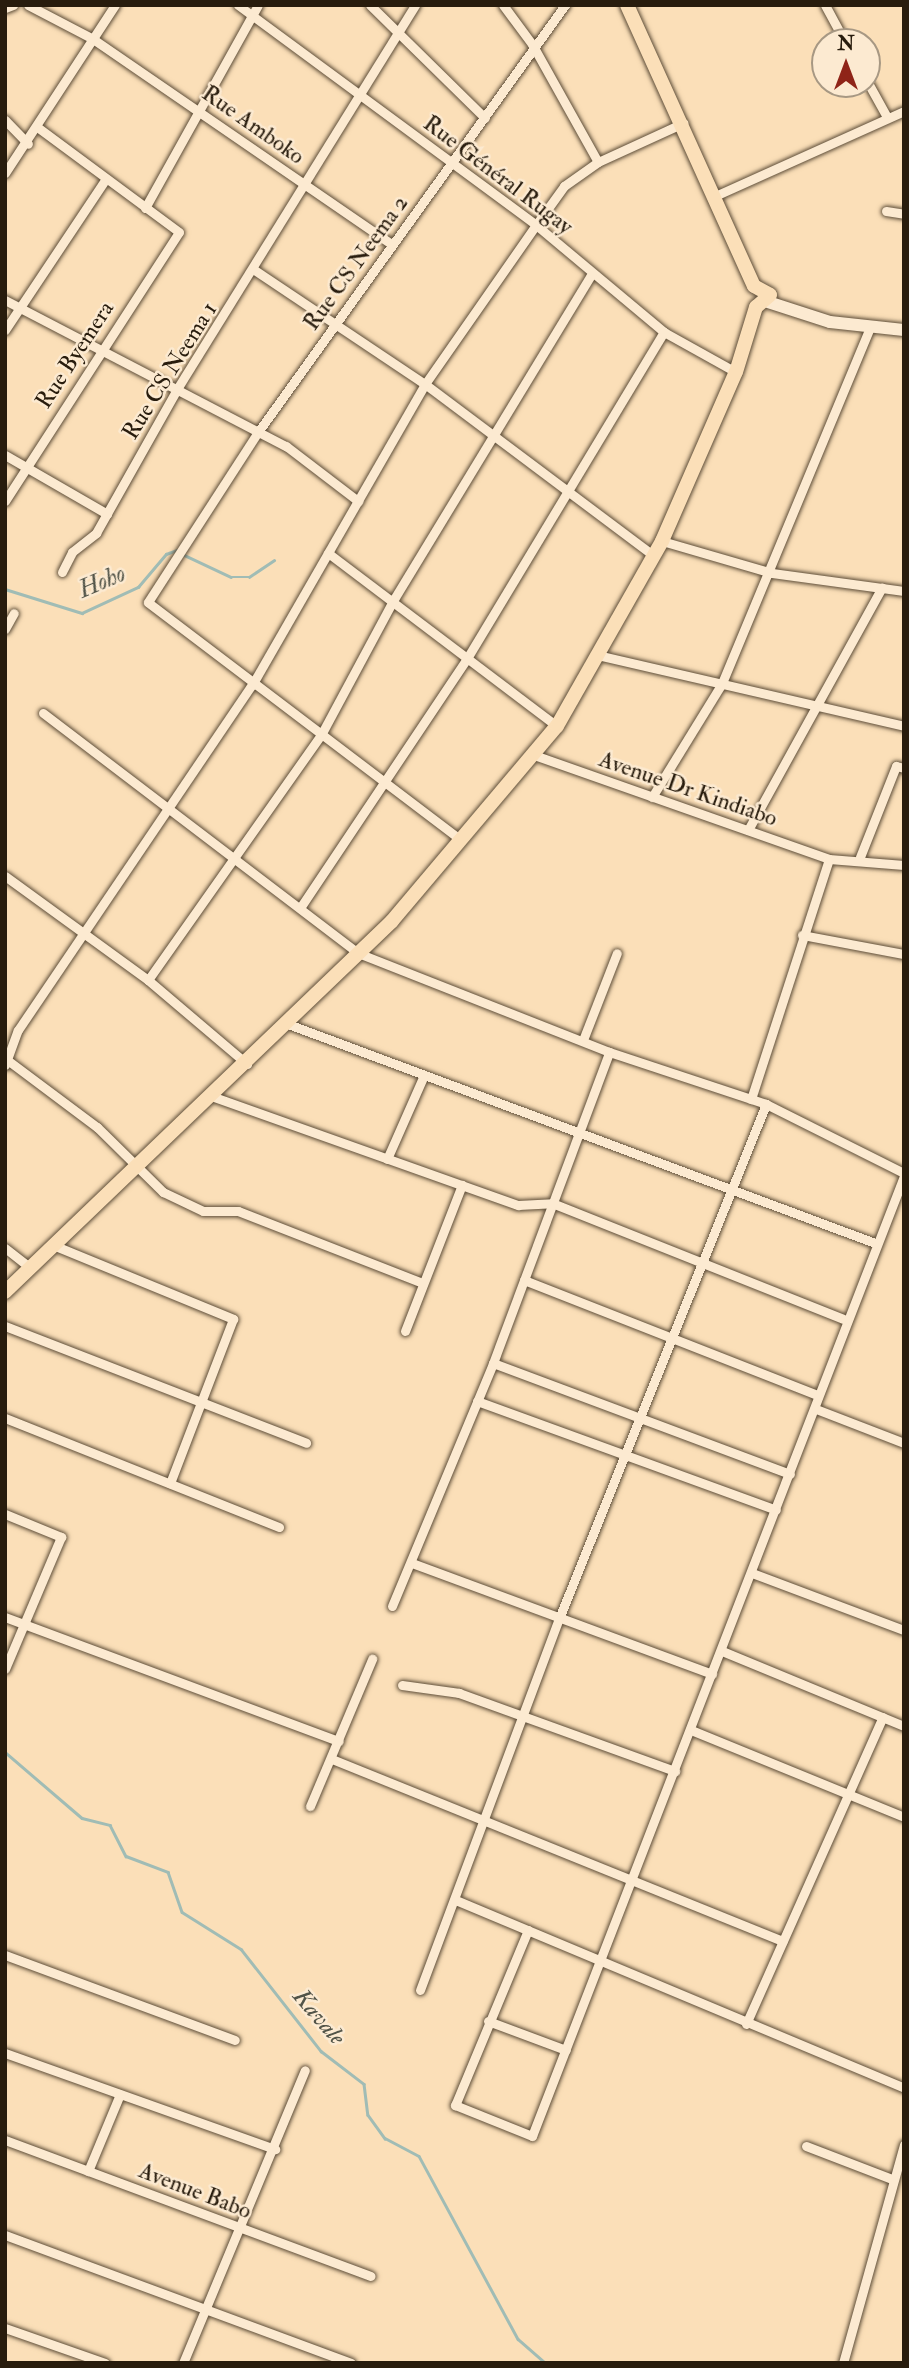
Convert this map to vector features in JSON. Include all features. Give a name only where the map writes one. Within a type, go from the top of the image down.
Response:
[{"type":"main road","points":[[627,5],[683,123],[754,286],[748,298],[762,305],[870,328],[904,330]]},
{"type":"main road","points":[[5,1292],[214,1097],[358,953],[461,840],[557,726],[601,656],[662,541],[736,372],[762,305]]},
{"type":"street","points":[[5,8],[13,5]]},
{"type":"street","name":"Rue Amboko","points":[[28,5],[93,38],[391,244]]},
{"type":"street","points":[[5,173],[28,144],[115,5]]},
{"type":"street","name":"Rue Général Rugay","points":[[238,5],[536,225],[664,332],[736,372]]},
{"type":"street","points":[[37,127],[145,208],[196,109],[258,5]]},
{"type":"street","points":[[370,5],[485,118]]},
{"type":"street","name":"Rue CS Neema 1","points":[[62,572],[107,514],[177,388],[256,271],[357,94],[415,5]]},
{"type":"street","points":[[503,5],[532,44],[598,162]]},
{"type":"street","name":"Rue CS Neema 2","points":[[252,685],[148,602],[258,432],[391,244],[454,165],[532,44],[565,5]]},
{"type":"street","points":[[824,5],[837,28]]},
{"type":"street","points":[[876,98],[886,115]]},
{"type":"street","points":[[715,196],[886,115],[904,111]]},
{"type":"street","points":[[5,120],[28,144]]},
{"type":"street","points":[[420,1282],[237,1211],[203,1211],[163,1192],[97,1127],[6,1061],[18,1030],[252,685],[425,384],[564,186],[598,162],[683,123]]},
{"type":"street","points":[[5,330],[105,180]]},
{"type":"street","name":"Rue Byemera","points":[[5,500],[179,232],[145,208]]},
{"type":"street","points":[[886,211],[904,214]]},
{"type":"street","points":[[256,271],[425,384],[654,556]]},
{"type":"street","points":[[148,980],[321,735],[394,599],[592,273]]},
{"type":"street","points":[[5,300],[102,347],[258,432],[358,502]]},
{"type":"street","points":[[652,797],[722,684],[772,573],[870,328]]},
{"type":"street","points":[[300,908],[466,660],[565,491],[664,332]]},
{"type":"street","points":[[5,455],[28,464],[107,514]]},
{"type":"street","points":[[662,541],[772,573],[904,591]]},
{"type":"street","points":[[328,553],[394,599],[466,660],[557,726]]},
{"type":"street","points":[[748,830],[820,706],[882,587]]},
{"type":"street","points":[[5,629],[14,613]]},
{"type":"street","points":[[601,656],[904,726]]},
{"type":"street","points":[[252,685],[321,735],[384,786],[461,840]]},
{"type":"street","points":[[43,713],[358,953],[609,1052],[766,1104],[904,1174],[844,1319],[817,1395],[816,1409],[532,2136],[455,2105],[528,1930]]},
{"type":"street","name":"Avenue Dr Kindiabo","points":[[534,755],[829,859]]},
{"type":"street","points":[[860,857],[896,766],[904,768]]},
{"type":"street","points":[[751,1099],[802,935],[829,859],[860,857],[904,865]]},
{"type":"street","points":[[5,876],[148,980],[247,1064]]},
{"type":"street","points":[[802,935],[904,954]]},
{"type":"street","points":[[583,1040],[617,953]]},
{"type":"street","points":[[288,1024],[874,1243]]},
{"type":"street","points":[[392,1606],[493,1363],[609,1052]]},
{"type":"street","points":[[387,1159],[424,1075]]},
{"type":"street","points":[[214,1097],[518,1205],[552,1203],[844,1319]]},
{"type":"street","points":[[420,1990],[458,1901],[560,1616],[766,1104]]},
{"type":"street","points":[[405,1331],[420,1282],[462,1185]]},
{"type":"street","points":[[53,1245],[233,1319],[170,1483]]},
{"type":"street","points":[[5,1248],[29,1267]]},
{"type":"street","points":[[524,1280],[673,1335],[817,1395]]},
{"type":"street","points":[[5,1326],[306,1443]]},
{"type":"street","points":[[493,1363],[790,1474]]},
{"type":"street","points":[[477,1401],[776,1510]]},
{"type":"street","points":[[816,1409],[904,1443]]},
{"type":"street","points":[[5,1418],[279,1527]]},
{"type":"street","points":[[5,1514],[61,1537],[5,1669]]},
{"type":"street","points":[[412,1563],[712,1674]]},
{"type":"street","points":[[752,1573],[904,1630]]},
{"type":"street","points":[[5,1617],[339,1741]]},
{"type":"street","points":[[722,1651],[904,1726]]},
{"type":"street","points":[[310,1806],[372,1659]]},
{"type":"street","points":[[402,1685],[459,1693],[674,1771]]},
{"type":"street","points":[[746,2024],[883,1717]]},
{"type":"street","points":[[691,1730],[904,1817]]},
{"type":"street","points":[[332,1759],[487,1819],[783,1941]]},
{"type":"street","points":[[458,1901],[600,1964],[904,2088]]},
{"type":"street","points":[[6,1957],[235,2040]]},
{"type":"street","points":[[488,2021],[566,2050]]},
{"type":"street","points":[[5,2053],[275,2149]]},
{"type":"street","points":[[183,2363],[275,2149],[305,2070]]},
{"type":"street","points":[[88,2171],[120,2094]]},
{"type":"street","name":"Avenue Babo","points":[[5,2140],[371,2276]]},
{"type":"street","points":[[843,2363],[892,2179],[904,2144]]},
{"type":"street","points":[[806,2146],[892,2179]]},
{"type":"street","points":[[5,2235],[207,2306],[351,2363]]},
{"type":"street","points":[[5,2328],[105,2363]]},
{"type":"waterway","name":"Hoho","points":[[5,589],[82,613],[138,587],[166,554],[177,550]]},
{"type":"waterway","name":"Hoho","points":[[182,554],[231,577],[249,577],[274,560]]},
{"type":"waterway","name":"Kavale","points":[[5,1752],[82,1818],[110,1825],[126,1856],[168,1872],[182,1912],[241,1949],[321,2051],[364,2084],[368,2115],[385,2138],[419,2156],[518,2339],[546,2363]]}]
